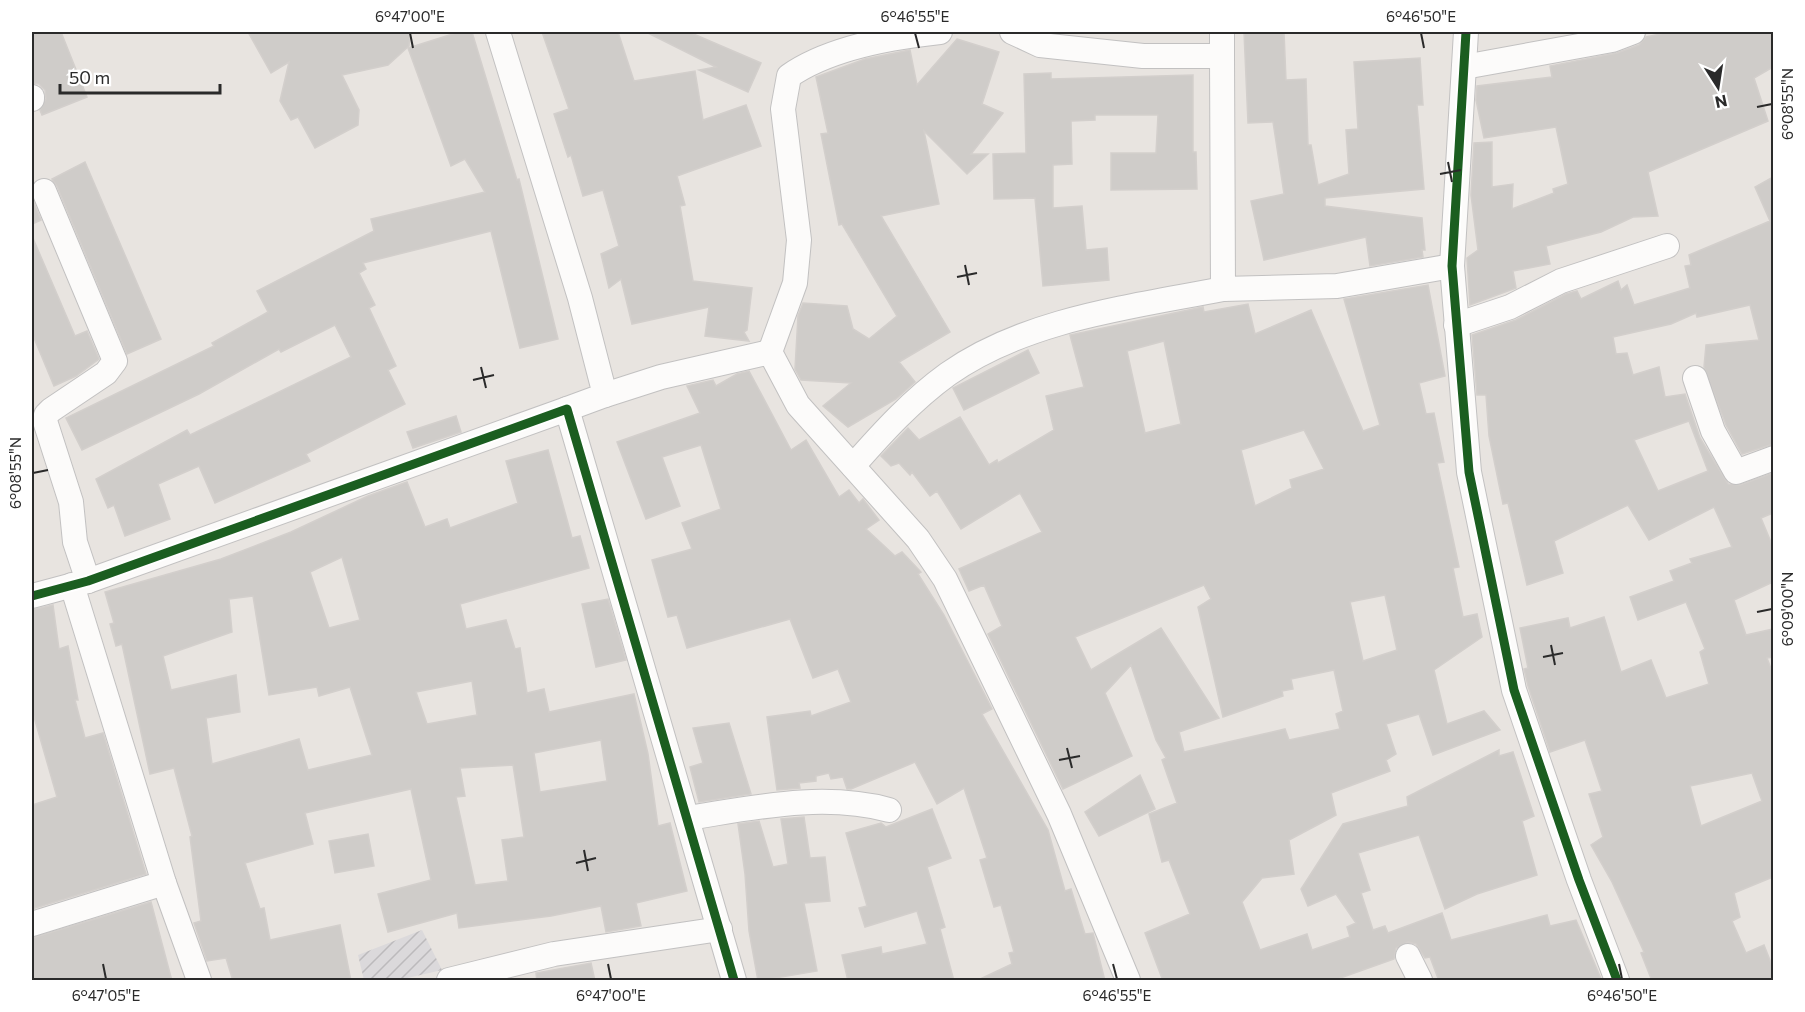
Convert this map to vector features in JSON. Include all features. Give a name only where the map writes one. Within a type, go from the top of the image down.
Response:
[{"type":"street","points":[[498,32],[580,298],[605,395]]},
{"type":"street","points":[[940,32],[901,36],[810,61],[789,76],[783,109],[799,240],[795,283],[770,352],[798,405],[918,539],[945,579],[1059,814],[1128,981]]},
{"type":"street","points":[[1012,32],[1040,45],[1143,56],[1222,56]]},
{"type":"street","points":[[1222,32],[1222,289]]},
{"type":"street","points":[[1466,32],[1452,266],[1469,472],[1514,690],[1579,880],[1617,981]]},
{"type":"street","points":[[1464,68],[1612,40],[1633,32]]},
{"type":"street","points":[[44,191],[115,362],[106,373],[46,415],[45,421],[70,502],[80,583],[164,883],[199,981]]},
{"type":"street","points":[[1456,325],[1510,307],[1561,281],[1667,246]]},
{"type":"street","points":[[853,466],[896,417],[949,374],[1007,342],[1089,315],[1222,289],[1337,286],[1452,266]]},
{"type":"street","points":[[32,596],[80,583],[661,376],[770,352]]},
{"type":"street","points":[[1695,378],[1713,431],[1736,472],[1773,458]]},
{"type":"street","points":[[567,409],[734,981]]},
{"type":"street","points":[[687,818],[796,801],[873,806],[889,810]]},
{"type":"street","points":[[32,924],[164,883]]},
{"type":"street","points":[[449,981],[554,954],[720,929]]},
{"type":"street","points":[[1408,956],[1420,981]]},
{"type":"shaded area","points":[[422,930],[442,970],[399,980],[364,980],[358,955]]},
{"type":"building","points":[[32,32],[61,32],[87,97],[42,115],[40,110],[46,99],[45,90],[39,84],[32,83]]},
{"type":"building","points":[[248,32],[410,32],[409,46],[388,65],[342,75],[359,110],[358,125],[315,148],[298,117],[291,120],[280,101],[289,62],[271,73]]},
{"type":"building","points":[[459,32],[472,32],[517,180],[519,179],[558,339],[520,348],[491,231],[363,263],[366,269],[359,273],[375,305],[369,308],[396,366],[388,370],[405,404],[306,454],[310,461],[215,503],[199,466],[158,484],[170,519],[125,536],[114,505],[108,508],[96,479],[187,430],[190,435],[351,357],[335,325],[281,352],[279,349],[199,394],[82,450],[66,418],[214,346],[212,343],[268,312],[257,291],[374,231],[371,219],[485,192],[465,159],[451,166],[408,48]]},
{"type":"building","points":[[542,32],[618,32],[634,81],[695,71],[703,120],[746,105],[761,146],[677,176],[685,205],[680,206],[693,281],[752,288],[747,330],[744,332],[749,341],[705,336],[709,307],[632,324],[621,279],[609,288],[601,254],[619,246],[603,190],[583,196],[571,155],[568,157],[554,114],[569,109]]},
{"type":"building","points":[[646,32],[689,32],[761,63],[748,92],[699,70],[716,67]]},
{"type":"building","points":[[1244,32],[1284,32],[1286,80],[1306,79],[1308,145],[1311,145],[1318,185],[1349,174],[1346,130],[1358,129],[1354,62],[1420,58],[1423,105],[1417,105],[1424,189],[1325,198],[1325,206],[1422,218],[1425,250],[1422,250],[1423,257],[1370,266],[1366,237],[1264,260],[1251,201],[1284,194],[1273,122],[1248,123]]},
{"type":"building","points":[[1670,32],[1773,32],[1773,67],[1754,78],[1768,121],[1648,172],[1658,216],[1633,217],[1601,232],[1546,246],[1550,264],[1513,271],[1516,288],[1470,305],[1467,258],[1478,250],[1471,195],[1474,143],[1492,142],[1492,187],[1513,184],[1512,209],[1554,193],[1553,189],[1568,184],[1556,127],[1484,138],[1476,100],[1477,86],[1552,77],[1550,66],[1617,53],[1639,45],[1646,37]]},
{"type":"building","points":[[957,39],[999,52],[982,104],[1003,113],[971,154],[988,154],[967,174],[924,131],[939,204],[881,216],[950,332],[899,362],[915,382],[896,399],[848,427],[823,406],[851,383],[801,380],[795,369],[798,316],[803,303],[847,306],[853,329],[869,339],[897,316],[842,224],[839,225],[821,134],[828,133],[816,77],[865,59],[910,50],[917,85]]},
{"type":"building","points":[[1051,73],[1051,79],[1193,75],[1193,152],[1196,152],[1197,189],[1111,190],[1111,153],[1156,153],[1158,115],[1095,115],[1095,120],[1071,121],[1072,164],[1053,165],[1053,208],[1082,206],[1086,250],[1107,248],[1109,280],[1043,286],[1035,198],[994,199],[993,154],[1026,153],[1024,74]]},
{"type":"building","points":[[85,162],[161,339],[127,354],[57,186],[52,179]]},
{"type":"building","points":[[1773,177],[1773,444],[1742,454],[1726,425],[1704,367],[1706,345],[1759,340],[1750,305],[1697,317],[1696,313],[1671,324],[1613,337],[1616,354],[1627,353],[1633,375],[1659,367],[1665,397],[1685,394],[1700,438],[1728,484],[1740,485],[1773,473],[1773,513],[1761,518],[1773,547],[1773,582],[1734,600],[1746,635],[1773,629],[1773,657],[1767,658],[1773,674],[1773,877],[1734,893],[1740,917],[1732,921],[1746,953],[1764,945],[1773,968],[1773,977],[1764,981],[1652,981],[1641,953],[1644,952],[1612,882],[1591,845],[1603,837],[1589,794],[1602,791],[1585,740],[1550,752],[1528,686],[1524,669],[1528,668],[1520,628],[1568,618],[1570,628],[1604,617],[1621,672],[1651,660],[1666,698],[1709,684],[1700,652],[1705,649],[1686,602],[1638,620],[1630,597],[1674,581],[1670,571],[1692,563],[1690,559],[1732,547],[1714,507],[1649,540],[1628,505],[1554,541],[1563,573],[1527,585],[1508,503],[1503,504],[1489,436],[1486,395],[1477,395],[1472,335],[1516,320],[1566,294],[1577,291],[1581,299],[1618,281],[1621,290],[1627,285],[1634,305],[1690,288],[1685,266],[1691,265],[1689,255],[1770,221],[1755,187]],"holes":[[[1689,421],[1708,471],[1658,491],[1634,440]],[[1752,773],[1762,801],[1701,826],[1690,786]]]},
{"type":"building","points":[[32,198],[41,220],[32,224]]},
{"type":"building","points":[[32,236],[75,336],[87,331],[99,359],[76,376],[54,386],[32,333]]},
{"type":"building","points":[[1428,285],[1445,376],[1419,383],[1426,414],[1434,413],[1444,462],[1437,463],[1459,567],[1453,568],[1463,617],[1477,614],[1482,637],[1434,670],[1447,724],[1484,711],[1500,730],[1433,755],[1419,714],[1386,724],[1396,754],[1386,760],[1390,771],[1331,793],[1336,815],[1289,840],[1294,874],[1262,878],[1242,902],[1260,950],[1307,934],[1312,950],[1350,937],[1347,927],[1356,923],[1336,894],[1308,906],[1301,889],[1343,824],[1408,806],[1407,797],[1499,750],[1499,756],[1513,752],[1534,816],[1522,821],[1537,875],[1477,894],[1445,909],[1419,835],[1358,853],[1370,890],[1361,893],[1373,930],[1385,926],[1388,933],[1442,913],[1451,940],[1547,915],[1550,926],[1576,920],[1602,981],[1439,981],[1430,957],[1425,958],[1416,944],[1408,942],[1396,948],[1394,959],[1332,981],[1163,981],[1145,933],[1190,914],[1169,860],[1162,862],[1149,814],[1177,803],[1162,760],[1166,758],[1156,740],[1131,665],[1105,693],[1132,756],[1063,789],[988,634],[1002,626],[984,585],[969,591],[959,569],[1042,532],[1020,493],[961,529],[937,491],[930,496],[912,472],[910,475],[899,463],[891,466],[881,456],[908,428],[919,440],[960,417],[989,465],[997,460],[998,463],[1054,430],[1046,396],[1084,387],[1070,335],[1203,307],[1204,312],[1248,304],[1255,334],[1311,310],[1363,431],[1380,425],[1344,299]],"holes":[[[1164,341],[1181,424],[1145,433],[1127,351]],[[1304,430],[1324,469],[1290,480],[1292,488],[1255,506],[1241,450]],[[1204,585],[1211,599],[1198,607],[1223,717],[1283,696],[1282,691],[1293,689],[1291,679],[1334,670],[1343,711],[1336,714],[1340,729],[1289,740],[1285,729],[1184,752],[1179,732],[1219,718],[1161,628],[1091,670],[1075,637]],[[1385,595],[1397,650],[1363,661],[1350,602]]]},
{"type":"building","points":[[1028,350],[1039,373],[964,410],[953,388]]},
{"type":"building","points":[[749,371],[791,450],[806,440],[839,497],[849,490],[859,503],[863,499],[879,520],[866,529],[895,556],[902,552],[921,572],[918,574],[944,615],[992,709],[982,714],[1048,830],[1065,891],[1071,889],[1085,934],[1093,933],[1105,981],[976,981],[1012,964],[1009,953],[1014,952],[1001,905],[994,907],[980,860],[987,858],[964,788],[937,804],[915,762],[851,789],[847,789],[843,777],[831,779],[829,773],[816,776],[816,781],[799,783],[800,788],[777,790],[767,717],[810,711],[811,716],[851,702],[838,669],[813,678],[790,619],[687,648],[677,615],[668,617],[652,560],[692,549],[682,523],[721,509],[701,445],[662,457],[680,506],[646,519],[617,442],[700,413],[687,386],[713,380],[716,386],[737,374]]},
{"type":"building","points":[[456,416],[461,432],[413,448],[407,432]]},
{"type":"building","points":[[548,450],[572,538],[580,536],[589,568],[460,604],[466,629],[506,620],[515,649],[520,648],[527,693],[544,689],[549,712],[634,694],[648,754],[658,826],[670,823],[687,891],[636,903],[641,926],[606,932],[601,906],[551,916],[459,928],[457,913],[388,932],[378,894],[431,880],[411,789],[305,813],[313,844],[245,863],[260,909],[264,908],[270,940],[340,925],[351,981],[233,981],[226,958],[207,961],[194,923],[201,921],[190,837],[192,836],[174,768],[150,774],[122,644],[116,646],[110,624],[114,623],[105,592],[221,559],[291,532],[368,496],[407,482],[425,527],[447,519],[450,528],[518,503],[506,461]],"holes":[[[342,557],[360,620],[329,628],[310,572]],[[253,596],[269,695],[317,687],[319,696],[350,687],[372,755],[308,770],[299,739],[212,764],[206,718],[240,712],[236,675],[171,690],[163,656],[232,632],[229,599]],[[472,681],[477,715],[427,724],[416,692]],[[601,740],[607,781],[540,792],[534,753]],[[513,765],[524,837],[502,840],[508,881],[475,885],[456,797],[465,796],[460,768]]]},
{"type":"building","points":[[608,599],[626,660],[596,667],[582,604]]},
{"type":"building","points":[[53,605],[59,649],[68,646],[78,700],[75,700],[85,738],[103,733],[146,874],[32,909],[32,805],[57,797],[32,710],[32,610]]},
{"type":"building","points":[[729,723],[751,794],[699,802],[690,767],[703,763],[693,728]]},
{"type":"building","points":[[1140,775],[1155,809],[1099,836],[1085,812]]},
{"type":"building","points":[[932,809],[951,858],[927,867],[945,927],[940,929],[954,981],[848,981],[842,955],[881,947],[882,954],[927,944],[917,911],[865,927],[859,908],[867,906],[846,833],[881,823],[886,827]]},
{"type":"building","points":[[804,817],[810,858],[825,857],[830,901],[804,903],[817,971],[758,981],[749,931],[745,874],[738,824],[759,821],[773,867],[788,864],[781,819]]},
{"type":"building","points":[[368,834],[374,866],[335,873],[329,841]]},
{"type":"building","points":[[151,902],[172,981],[32,981],[32,938]]},
{"type":"building","points":[[591,963],[595,981],[537,981],[536,973]]},
{"type":"cycle path","points":[[1466,32],[1452,266],[1469,472],[1514,690],[1579,880],[1617,980]]},
{"type":"cycle path","points":[[32,596],[88,581],[567,409],[734,980]]}]
